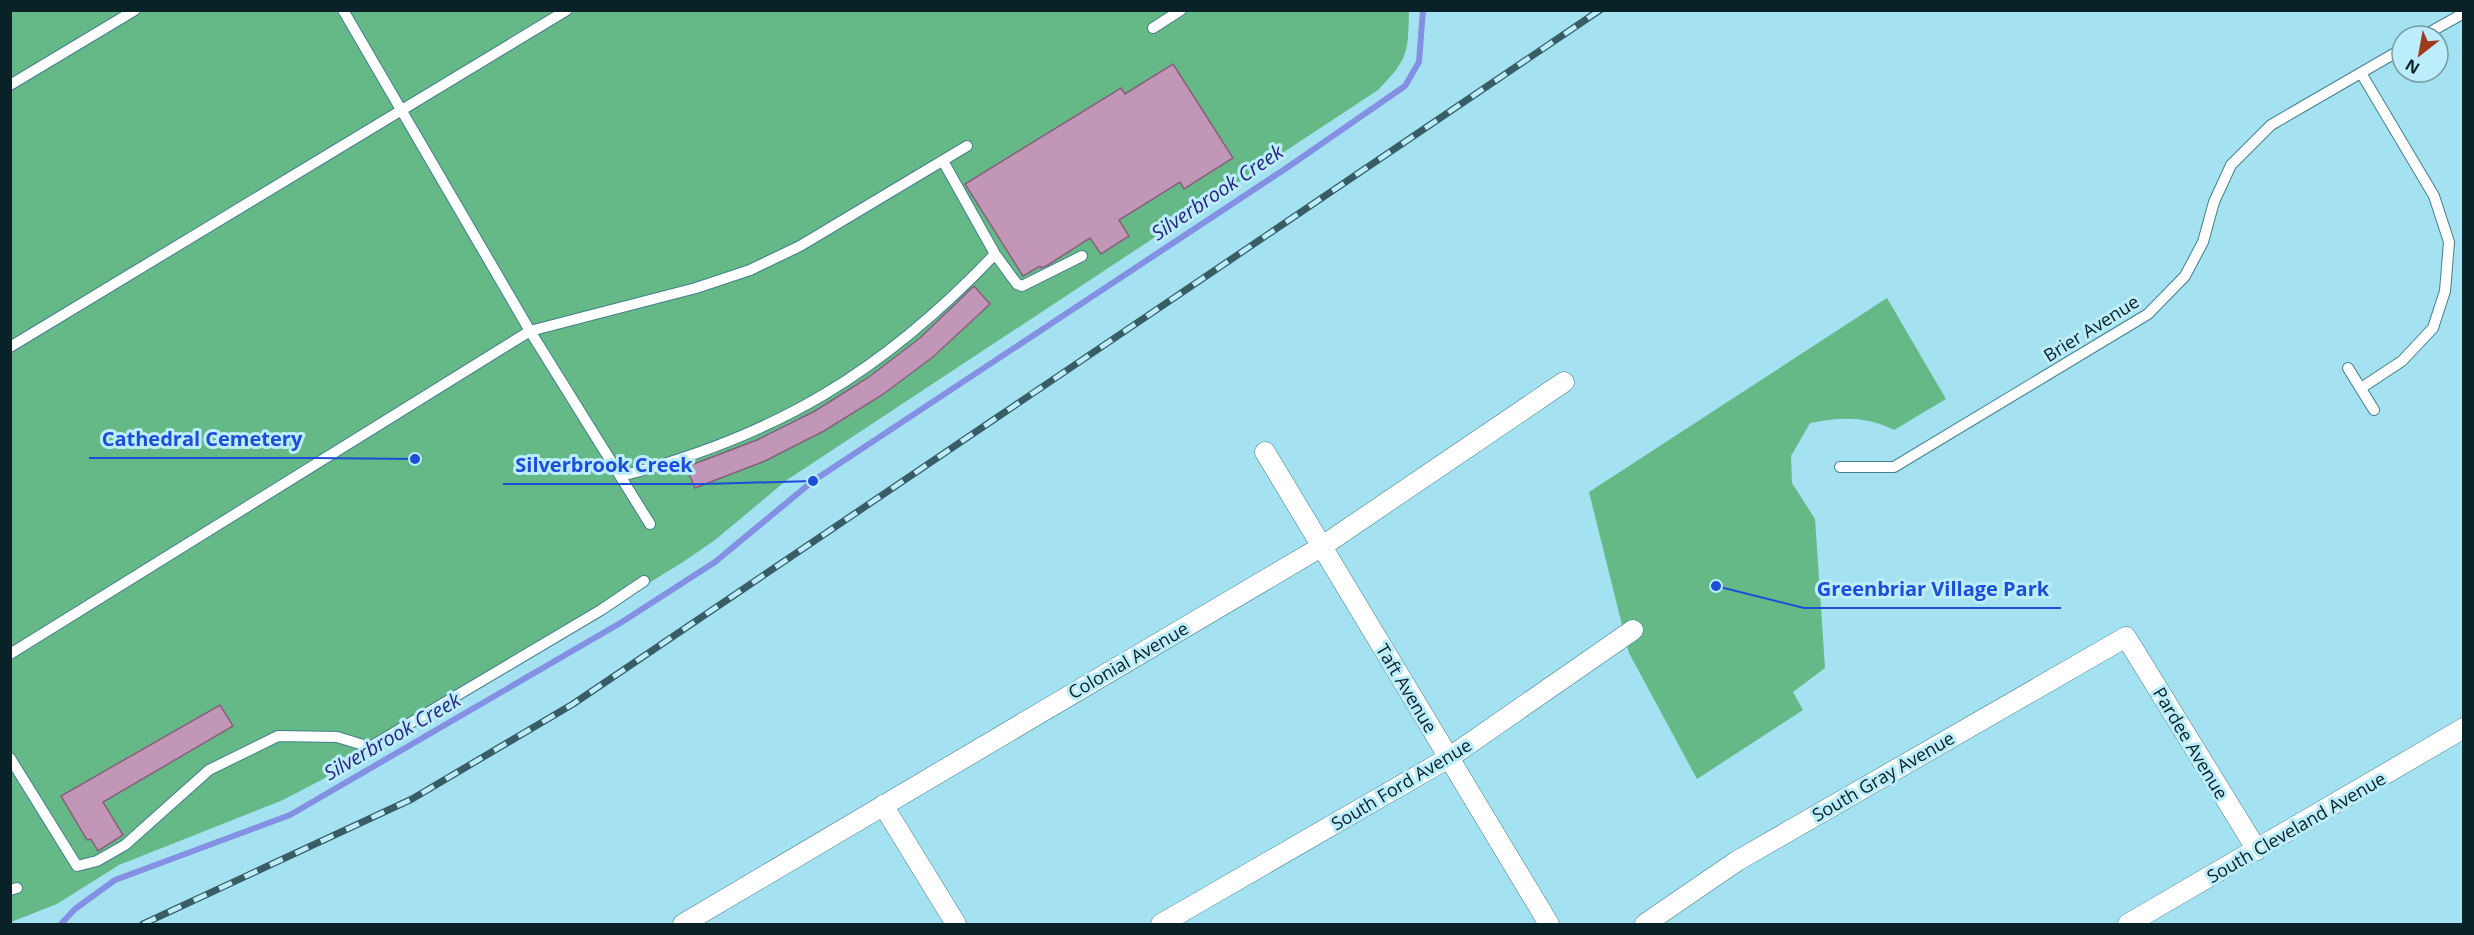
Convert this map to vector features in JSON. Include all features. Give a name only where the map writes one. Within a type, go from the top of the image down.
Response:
[{"type":"street","name":"Colonial Avenue","points":[[683,924],[1321,547],[1564,382]]},
{"type":"street","name":"Taft Avenue","points":[[1265,452],[1550,924]]},
{"type":"street","name":"South Ford Avenue","points":[[1161,924],[1450,757],[1633,630]]},
{"type":"street","name":"Pardee Avenue","points":[[2126,636],[2257,850]]},
{"type":"street","name":"South Gray Avenue","points":[[1645,924],[1737,861],[2126,636]]},
{"type":"street","name":"South Cleveland Avenue","points":[[2127,924],[2463,728]]},
{"type":"street","points":[[883,805],[956,924]]},
{"type":"lane","points":[[10,85],[135,10]]},
{"type":"lane","points":[[343,10],[530,331],[650,524]]},
{"type":"lane","points":[[10,347],[567,10]]},
{"type":"lane","points":[[1153,28],[1181,10]]},
{"type":"lane","points":[[2443,24],[2463,12]]},
{"type":"lane","name":"Brier Avenue","points":[[1840,467],[1894,467],[2148,314],[2186,276],[2203,242],[2214,202],[2231,165],[2271,125],[2390,56]]},
{"type":"lane","points":[[2361,73],[2434,196],[2449,242],[2445,291],[2433,328],[2402,361],[2361,388]]},
{"type":"lane","points":[[10,654],[530,331],[696,288],[750,270],[800,246],[967,146]]},
{"type":"lane","points":[[943,161],[995,254],[1012,279],[1022,286],[1082,256]]},
{"type":"lane","points":[[621,476],[679,461],[734,440],[823,396],[903,342],[995,254]]},
{"type":"lane","points":[[2348,368],[2374,410]]},
{"type":"lane","points":[[10,758],[77,866],[97,861],[125,845],[209,770],[278,736],[337,737],[370,747],[601,610],[645,581]]},
{"type":"green space","points":[[11,11],[1409,11],[1407,47],[1401,63],[1378,90],[787,480],[715,540],[683,562],[375,752],[283,800],[119,865],[57,904],[11,922]]},
{"type":"green space","points":[[1887,298],[1946,399],[1894,430],[1873,422],[1853,419],[1810,423],[1791,456],[1792,483],[1815,519],[1825,668],[1793,692],[1803,710],[1697,779],[1629,653],[1589,492]]},
{"type":"building","points":[[1173,64],[1233,158],[1184,189],[1180,182],[1119,220],[1129,236],[1101,254],[1090,238],[1048,265],[1041,268],[1040,266],[1023,276],[965,184],[1121,88],[1125,94]]},
{"type":"building","points":[[974,286],[990,304],[933,357],[882,395],[824,431],[765,461],[695,488],[686,467],[757,440],[815,411],[869,377],[920,338]]},
{"type":"building","points":[[220,705],[233,726],[103,802],[123,835],[98,851],[91,839],[87,840],[61,796]]},
{"type":"waterway","name":"Silverbrook Creek","points":[[61,924],[75,909],[115,880],[290,815],[622,622],[715,562],[813,481],[1288,167],[1405,86],[1419,62],[1423,10]]},
{"type":"railway","points":[[143,924],[412,799],[573,704],[1600,10]]},
{"type":"place","name":"Cathedral Cemetery","points":[[415,459]]},
{"type":"place","name":"Silverbrook Creek","points":[[813,481]]},
{"type":"place","name":"Greenbriar Village Park","points":[[1716,586]]}]
